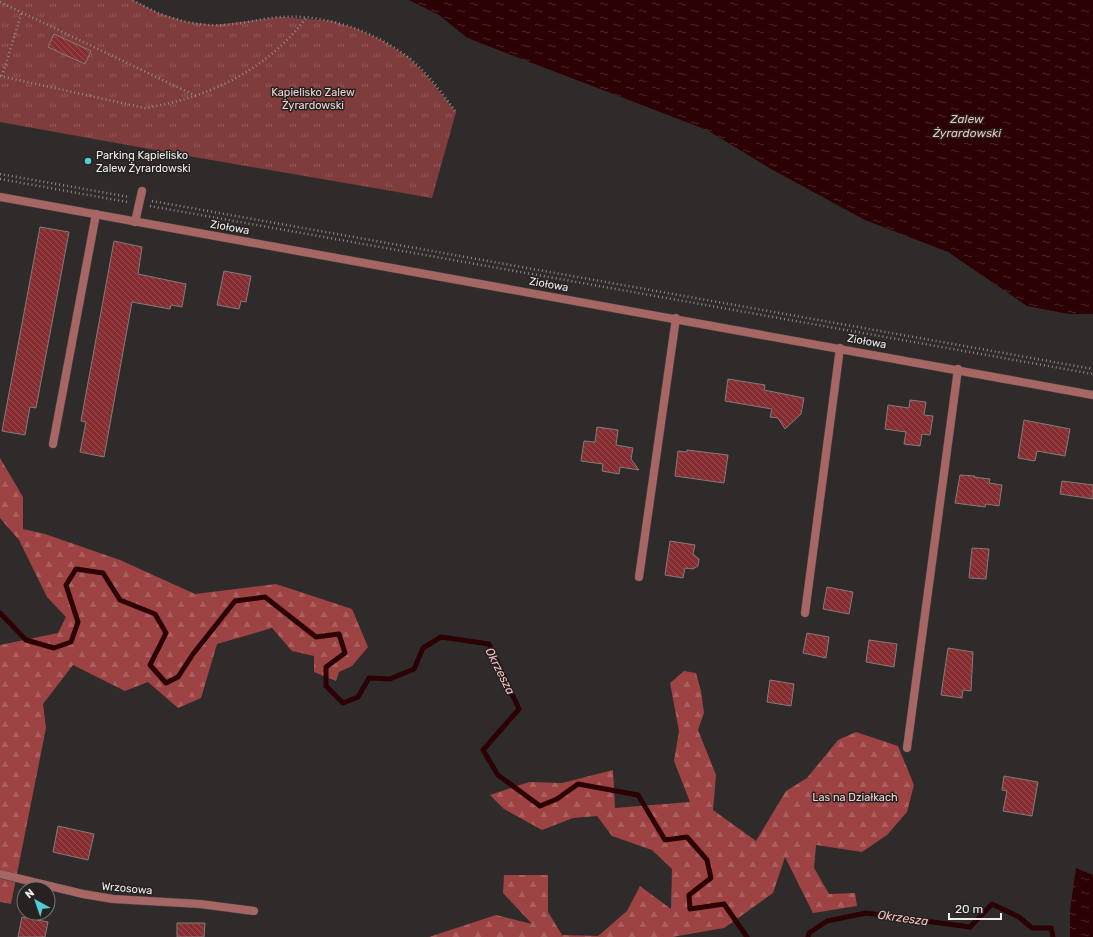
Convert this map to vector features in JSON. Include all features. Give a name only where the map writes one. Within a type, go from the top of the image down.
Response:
[{"type":"street","name":"Ziołowa","points":[[0,197],[958,369],[1093,395]]},
{"type":"street","points":[[135,222],[140,198]]},
{"type":"street","points":[[52,444],[96,214]]},
{"type":"street","points":[[639,577],[676,318]]},
{"type":"street","points":[[805,612],[840,348]]},
{"type":"street","points":[[907,748],[958,369]]},
{"type":"street","name":"Wrzosowa","points":[[0,874],[83,894],[113,899],[200,904],[254,911]]},
{"type":"path","points":[[133,0],[158,13],[187,22],[214,25],[282,17],[307,18],[331,21],[358,29],[383,41],[408,58],[442,93],[456,112]]},
{"type":"path","points":[[0,2],[196,96]]},
{"type":"path","points":[[22,12],[1,76],[145,108],[170,104],[220,87],[250,70],[277,49],[298,30],[307,18]]},
{"type":"path","points":[[0,174],[1093,369]]},
{"type":"path","points":[[0,179],[140,198],[1093,374]]},
{"type":"green space","name":"Kapielisko Zalew Żyrardowski","points":[[0,0],[133,0],[158,13],[187,22],[214,25],[281,17],[331,21],[357,29],[383,41],[408,57],[427,76],[456,112],[432,198],[0,122]]},
{"type":"green space","points":[[0,458],[23,497],[23,529],[45,534],[120,560],[195,594],[276,584],[352,609],[368,647],[352,666],[339,672],[336,681],[314,672],[314,656],[292,651],[272,628],[217,644],[201,698],[178,708],[148,682],[125,691],[73,665],[43,704],[46,728],[11,904],[0,902],[0,645],[58,633],[66,617],[47,597],[19,540],[0,518]]},
{"type":"green space","name":"Las na Działkach","points":[[684,671],[696,673],[701,691],[704,713],[698,730],[716,775],[713,810],[756,841],[786,791],[807,778],[838,740],[856,732],[898,746],[914,785],[907,812],[887,835],[862,852],[816,845],[814,868],[829,894],[855,893],[857,906],[813,913],[785,857],[773,893],[724,928],[672,937],[429,937],[496,915],[532,924],[503,893],[504,875],[548,875],[548,912],[562,935],[598,936],[627,911],[640,886],[671,909],[672,869],[652,850],[612,836],[597,816],[573,818],[542,830],[504,809],[490,795],[529,782],[562,783],[613,770],[615,808],[690,802],[674,761],[679,731],[670,683]]},
{"type":"water","name":"Zalew Żyrardowski","points":[[409,0],[1093,0],[1093,314],[1069,314],[1027,306],[948,252],[865,220],[771,169],[707,130],[475,41],[466,37],[439,15]]},
{"type":"water","points":[[1076,868],[1093,875],[1093,937],[1070,937],[1070,910]]},
{"type":"building","points":[[54,34],[91,51],[85,64],[48,47]]},
{"type":"building","points":[[40,227],[69,232],[36,408],[30,407],[25,435],[2,431]]},
{"type":"building","points":[[114,241],[142,247],[138,274],[186,284],[182,307],[171,305],[170,309],[132,302],[104,457],[80,452],[86,422],[81,421]]},
{"type":"building","points":[[224,271],[251,276],[246,302],[241,301],[239,309],[217,305]]},
{"type":"building","points":[[728,379],[765,385],[764,390],[804,398],[801,414],[785,429],[778,418],[770,417],[772,409],[725,401]]},
{"type":"building","points":[[910,400],[926,402],[924,415],[933,416],[930,435],[922,434],[920,446],[904,444],[906,432],[885,429],[888,405],[909,408]]},
{"type":"building","points":[[1024,420],[1070,429],[1065,456],[1037,451],[1035,461],[1018,458]]},
{"type":"building","points":[[597,427],[618,430],[616,445],[633,448],[631,459],[639,470],[620,467],[619,474],[602,471],[603,464],[581,461],[584,441],[595,442]]},
{"type":"building","points":[[687,450],[728,455],[724,483],[675,476],[678,451],[687,452]]},
{"type":"building","points":[[960,475],[990,479],[989,483],[1002,485],[999,506],[986,504],[985,507],[955,503]]},
{"type":"building","points":[[1062,481],[1093,485],[1093,499],[1060,494]]},
{"type":"building","points":[[670,541],[695,545],[693,554],[699,559],[698,566],[693,569],[685,568],[683,578],[665,575]]},
{"type":"building","points":[[972,548],[989,549],[986,579],[969,578]]},
{"type":"building","points":[[827,587],[853,592],[849,614],[823,609]]},
{"type":"building","points":[[807,633],[829,637],[826,658],[803,653]]},
{"type":"building","points":[[869,640],[897,644],[894,667],[866,662]]},
{"type":"building","points":[[948,648],[973,652],[971,691],[963,690],[962,698],[941,695]]},
{"type":"building","points":[[770,680],[794,684],[791,706],[767,702]]},
{"type":"building","points":[[1004,776],[1038,782],[1032,816],[1003,811],[1007,791],[1002,790]]},
{"type":"building","points":[[58,826],[94,834],[88,860],[53,852]]},
{"type":"building","points":[[21,921],[48,922],[45,937],[18,937]]},
{"type":"building","points":[[177,923],[205,923],[204,937],[177,937]]},
{"type":"waterway","name":"Okrzesza","points":[[0,613],[26,640],[54,648],[71,642],[78,622],[66,585],[76,569],[103,573],[120,600],[155,614],[166,633],[150,665],[166,683],[178,677],[193,654],[235,601],[265,597],[316,637],[339,634],[345,653],[326,667],[326,686],[343,703],[358,697],[369,678],[390,679],[414,669],[423,648],[441,637],[489,644],[519,709],[483,750],[498,775],[540,806],[557,799],[578,784],[638,795],[665,840],[687,837],[707,860],[711,878],[689,895],[690,909],[724,904],[747,937]]},
{"type":"waterway","name":"Okrzesza","points":[[808,937],[809,933],[827,921],[866,913],[970,927],[992,904],[1019,917],[1032,928],[1051,928],[1053,937]]},
{"type":"place","name":"Parking Kąpielisko Zalew Żyrardowski","points":[[88,161]]}]
